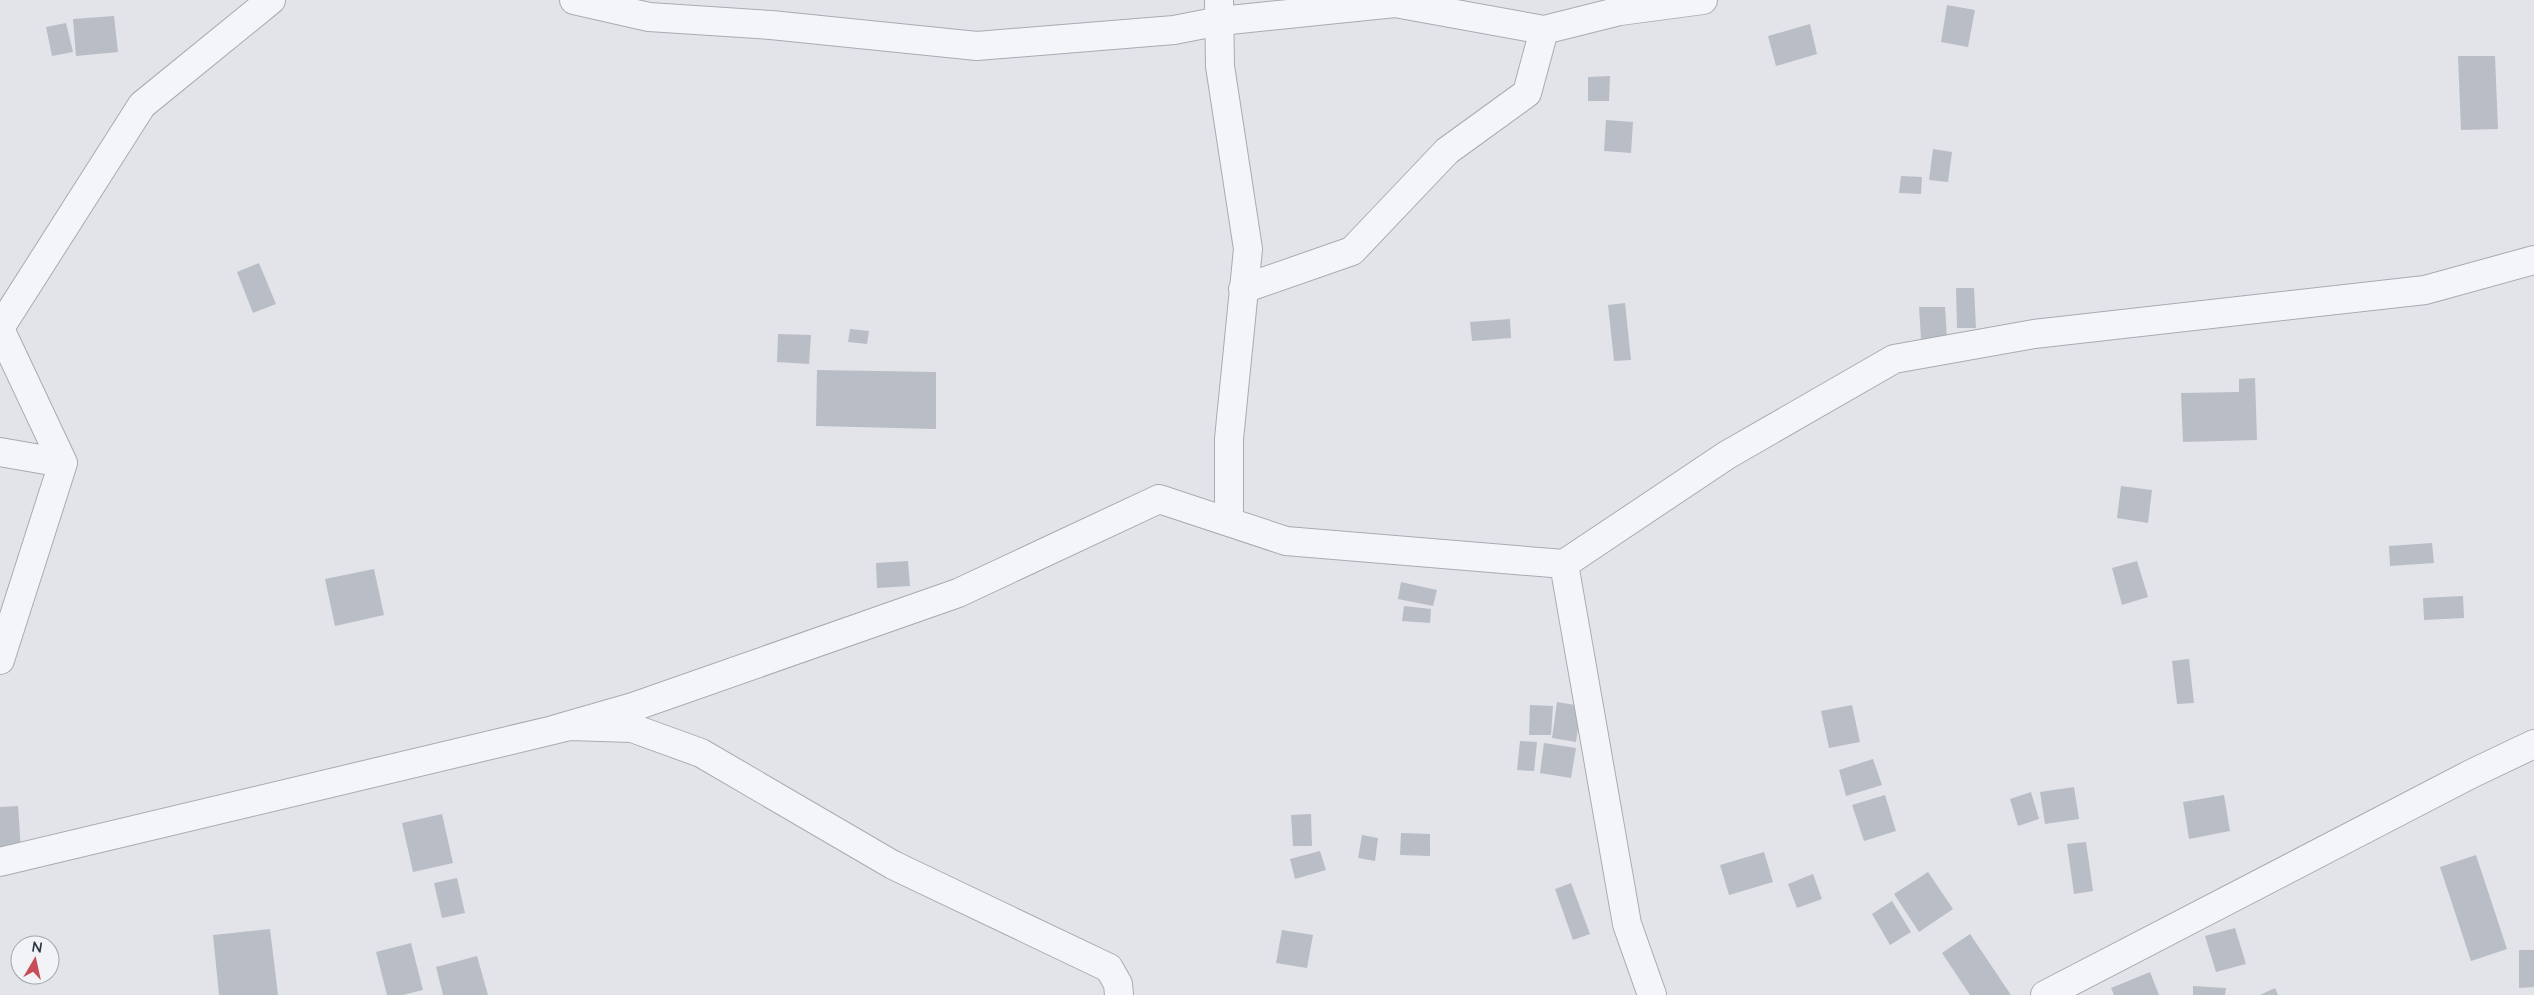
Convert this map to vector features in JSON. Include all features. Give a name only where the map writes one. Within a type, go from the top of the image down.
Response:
[{"type":"street","points":[[0,660],[63,463],[0,329],[142,105],[272,0]]},
{"type":"street","points":[[574,0],[649,17],[771,25],[977,46],[1174,30],[1220,11],[1395,3],[1544,30],[1620,12],[1703,0]]},
{"type":"street","points":[[1220,11],[1220,66],[1248,249],[1229,439],[1229,522]]},
{"type":"street","points":[[1244,289],[1352,251],[1447,151],[1527,93],[1544,30]]},
{"type":"street","points":[[552,730],[633,707],[958,593],[1159,499],[1286,541],[1564,564],[1728,455],[1894,358],[2034,334],[2425,290],[2534,260]]},
{"type":"street","points":[[0,452],[63,463]]},
{"type":"street","points":[[1564,564],[1627,924],[1652,995]]},
{"type":"street","points":[[0,862],[570,726],[632,728],[702,753],[893,865],[1110,968],[1118,984],[1120,995]]},
{"type":"street","points":[[2045,995],[2471,774],[2534,744]]},
{"type":"building","points":[[1947,5],[1975,10],[1968,47],[1941,42]]},
{"type":"building","points":[[114,16],[118,52],[76,56],[73,19]]},
{"type":"building","points":[[66,23],[73,52],[52,56],[46,27]]},
{"type":"building","points":[[1810,24],[1817,54],[1776,66],[1768,36]]},
{"type":"building","points":[[2458,56],[2495,56],[2498,129],[2461,130]]},
{"type":"building","points":[[1610,76],[1609,101],[1588,101],[1588,77]]},
{"type":"building","points":[[1606,120],[1633,122],[1631,153],[1604,151]]},
{"type":"building","points":[[1933,149],[1952,152],[1948,182],[1929,180]]},
{"type":"building","points":[[1901,176],[1922,177],[1921,194],[1899,193]]},
{"type":"building","points":[[259,263],[276,304],[253,313],[237,272]]},
{"type":"building","points":[[1956,288],[1974,288],[1976,328],[1957,328]]},
{"type":"building","points":[[1625,303],[1631,360],[1614,361],[1608,305]]},
{"type":"building","points":[[1919,307],[1945,307],[1947,338],[1921,339]]},
{"type":"building","points":[[1510,319],[1511,338],[1472,341],[1470,322]]},
{"type":"building","points":[[850,329],[869,331],[867,344],[848,342]]},
{"type":"building","points":[[778,334],[811,335],[809,364],[777,362]]},
{"type":"building","points":[[817,370],[936,372],[936,429],[816,426]]},
{"type":"building","points":[[2255,378],[2257,440],[2183,442],[2181,393],[2239,392],[2239,379]]},
{"type":"building","points":[[2121,486],[2152,490],[2148,523],[2117,518]]},
{"type":"building","points":[[2432,543],[2434,563],[2390,566],[2389,546]]},
{"type":"building","points":[[908,561],[910,586],[877,588],[876,563]]},
{"type":"building","points":[[2137,561],[2148,597],[2122,605],[2112,568]]},
{"type":"building","points":[[374,569],[384,615],[335,626],[325,579]]},
{"type":"building","points":[[1401,582],[1437,590],[1433,606],[1398,599]]},
{"type":"building","points":[[2463,596],[2464,618],[2424,620],[2423,598]]},
{"type":"building","points":[[1404,606],[1431,609],[1430,623],[1402,621]]},
{"type":"building","points":[[2189,659],[2194,703],[2177,704],[2172,661]]},
{"type":"building","points":[[1557,702],[1581,706],[1576,742],[1552,738]]},
{"type":"building","points":[[1530,705],[1553,706],[1551,735],[1529,735]]},
{"type":"building","points":[[1852,705],[1860,742],[1829,748],[1821,711]]},
{"type":"building","points":[[1520,741],[1537,742],[1534,771],[1517,770]]},
{"type":"building","points":[[1544,743],[1576,748],[1571,778],[1540,773]]},
{"type":"building","points":[[1873,759],[1882,785],[1846,796],[1839,770]]},
{"type":"building","points":[[2074,787],[2079,819],[2045,824],[2040,792]]},
{"type":"building","points":[[2031,792],[2039,819],[2018,826],[2010,799]]},
{"type":"building","points":[[1885,795],[1896,831],[1864,841],[1852,805]]},
{"type":"building","points":[[2224,795],[2230,831],[2189,839],[2183,802]]},
{"type":"building","points":[[18,806],[21,851],[0,853],[0,807]]},
{"type":"building","points":[[442,814],[453,863],[413,872],[402,823]]},
{"type":"building","points":[[1311,814],[1312,846],[1293,846],[1291,815]]},
{"type":"building","points":[[1401,833],[1430,834],[1430,856],[1400,855]]},
{"type":"building","points":[[1362,835],[1378,838],[1375,861],[1358,858]]},
{"type":"building","points":[[2086,842],[2093,891],[2074,894],[2067,844]]},
{"type":"building","points":[[1320,851],[1326,870],[1295,879],[1290,859]]},
{"type":"building","points":[[1764,852],[1773,882],[1729,895],[1720,865]]},
{"type":"building","points":[[2476,855],[2507,949],[2471,961],[2440,867]]},
{"type":"building","points":[[1928,872],[1953,909],[1919,932],[1894,894]]},
{"type":"building","points":[[1813,874],[1822,899],[1797,908],[1788,884]]},
{"type":"building","points":[[457,878],[465,913],[442,918],[434,883]]},
{"type":"building","points":[[1571,883],[1590,934],[1573,940],[1555,889]]},
{"type":"building","points":[[1892,901],[1911,932],[1890,945],[1872,914]]},
{"type":"building","points":[[2235,928],[2246,964],[2216,972],[2205,936]]},
{"type":"building","points":[[270,929],[278,995],[219,995],[213,935]]},
{"type":"building","points":[[1282,930],[1313,935],[1307,968],[1276,963]]},
{"type":"building","points":[[1970,934],[2011,995],[1970,995],[1942,953]]},
{"type":"building","points":[[411,943],[423,990],[403,995],[387,995],[376,952]]},
{"type":"building","points":[[2519,950],[2534,950],[2534,987],[2519,988]]},
{"type":"building","points":[[477,956],[488,995],[443,995],[436,967]]},
{"type":"building","points":[[2150,972],[2159,995],[2114,995],[2111,988]]},
{"type":"building","points":[[2193,986],[2226,988],[2225,995],[2193,995]]},
{"type":"building","points":[[2275,988],[2278,995],[2260,995]]}]
